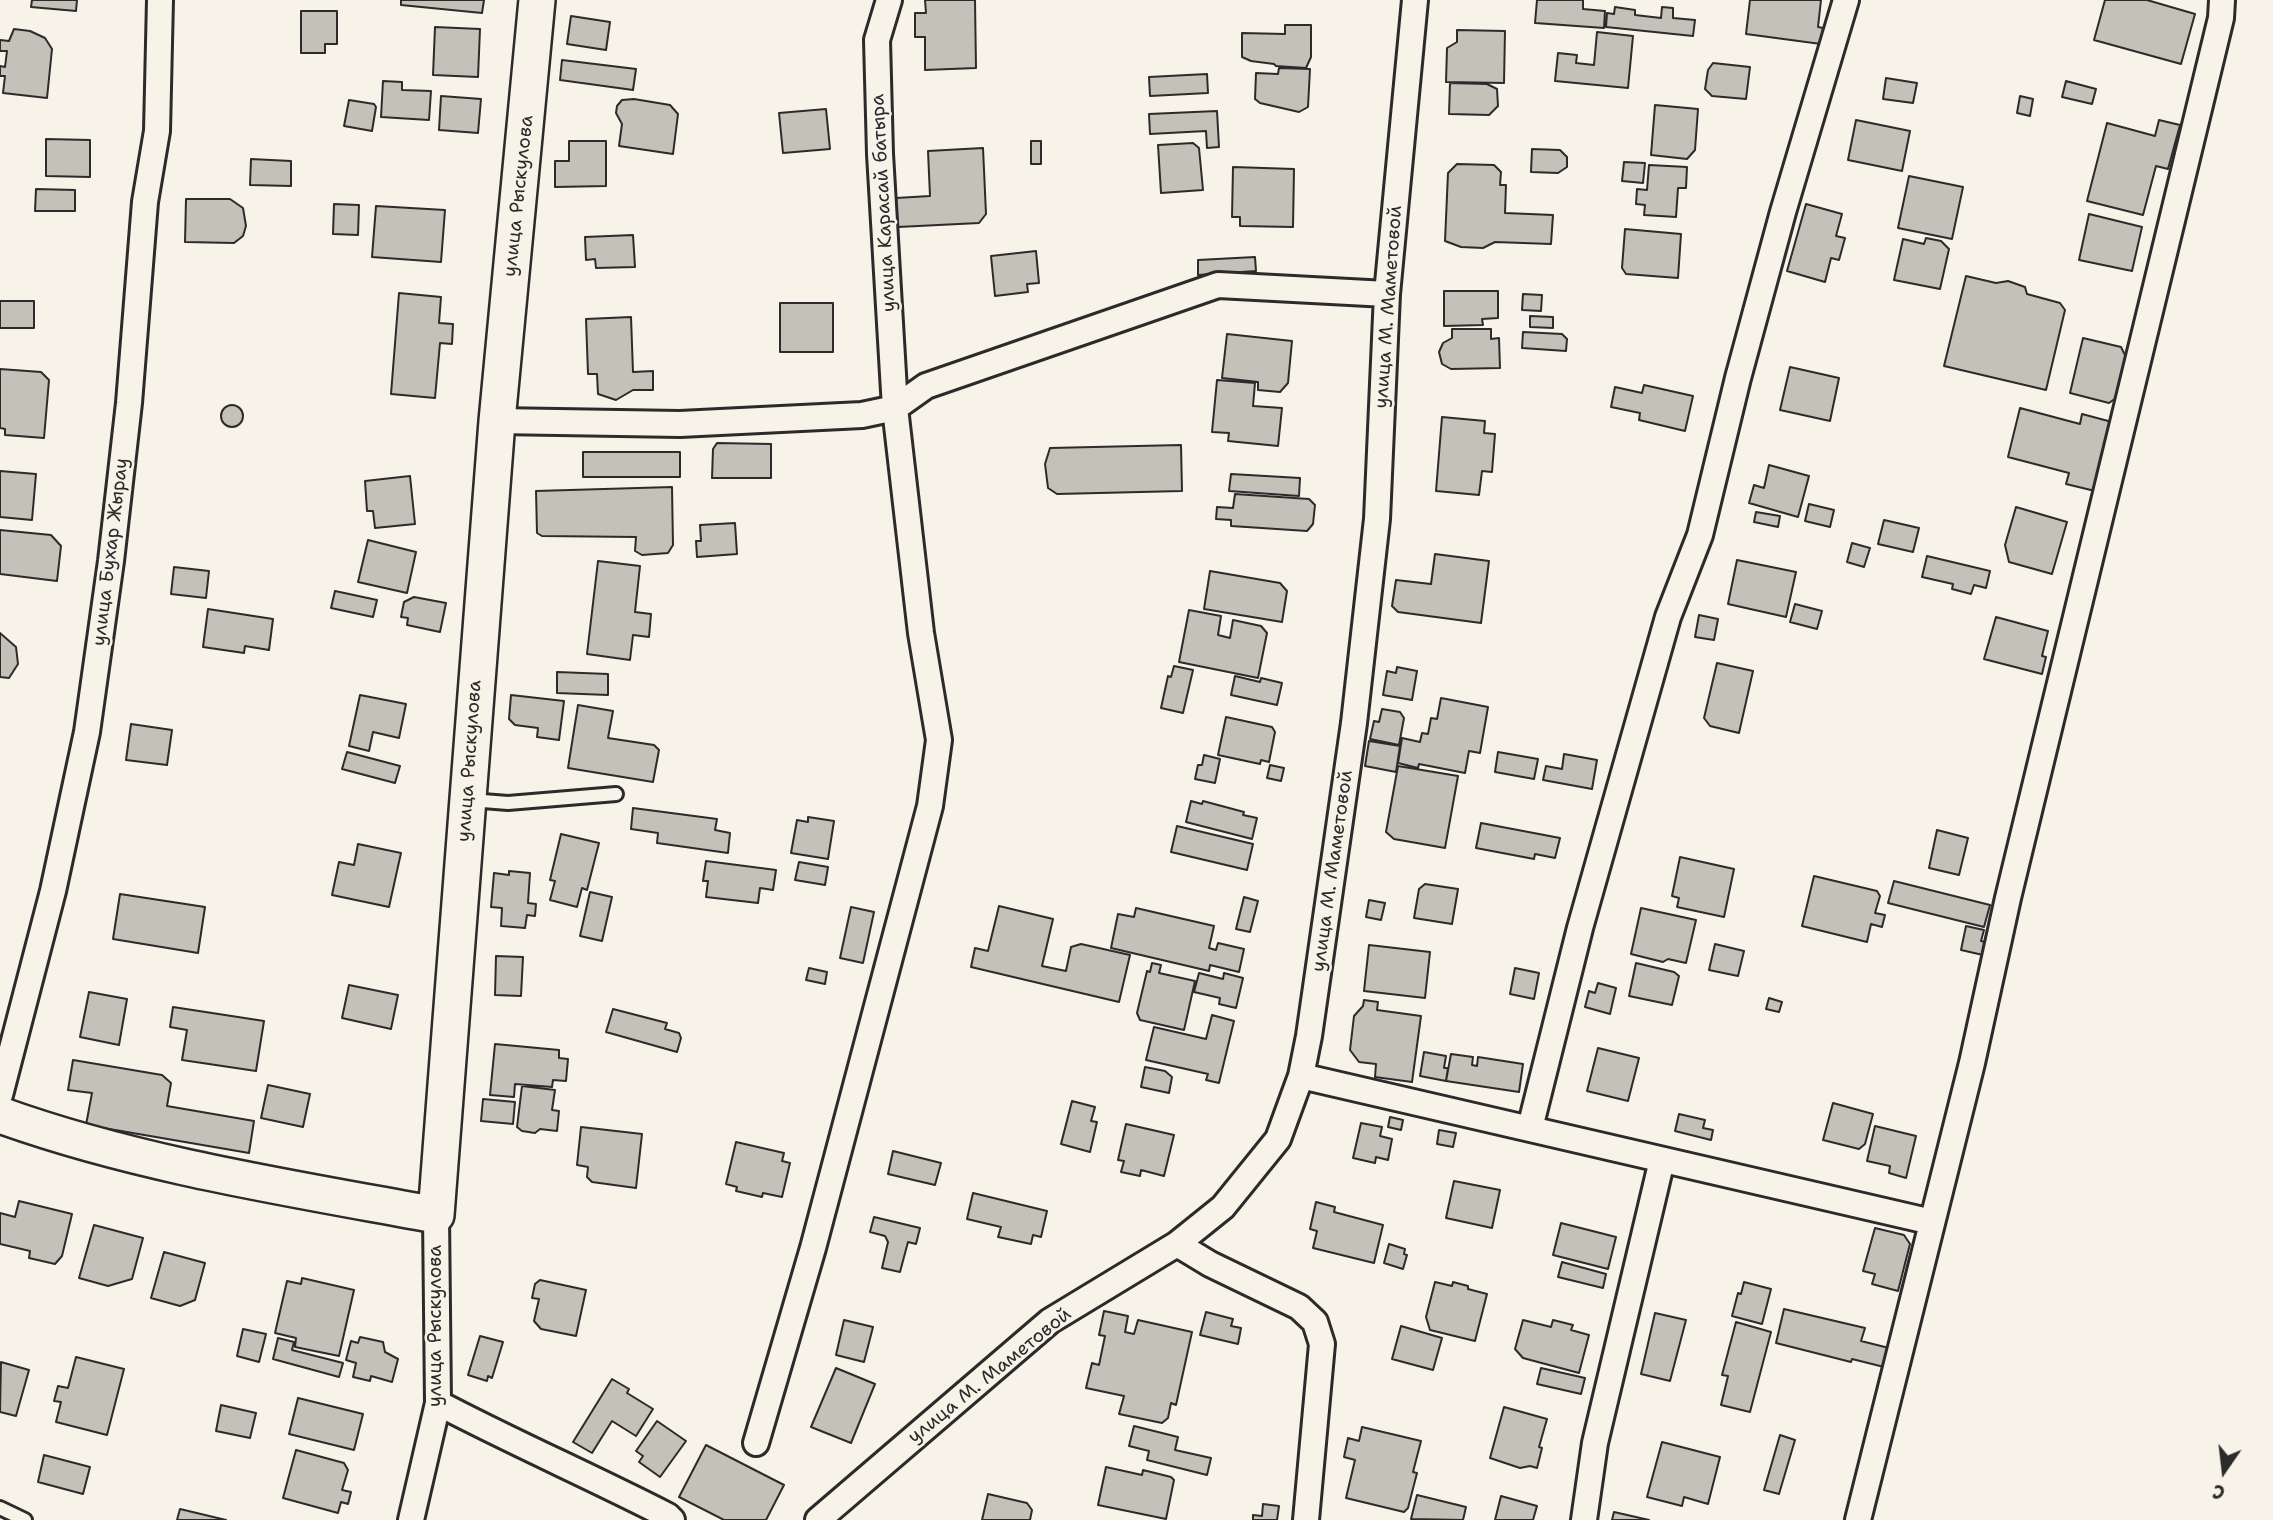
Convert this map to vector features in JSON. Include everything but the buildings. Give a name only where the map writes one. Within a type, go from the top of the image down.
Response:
[{"type":"street","name":"улица Бухар Жырау","points":[[0,1095],[52,891],[87,732],[111,561],[129,403],[145,202],[157,131],[160,0]]},
{"type":"street","name":"улица Рыскулова","points":[[411,1520],[438,1404],[436,1215],[497,421],[537,0]]},
{"type":"street","name":"улица Карасай батыра","points":[[755,1443],[813,1248],[930,807],[939,740],[921,633],[895,408],[880,154],[877,40],[889,0]]},
{"type":"street","name":"улица М. Маметовой","points":[[818,1520],[1050,1321],[1177,1244],[1223,1207],[1278,1139],[1301,1076],[1309,1037],[1354,723],[1374,547],[1387,294],[1415,0]]},
{"type":"street","points":[[1530,1128],[1587,902],[1668,617],[1700,535],[1738,378],[1783,212],[1846,0]]},
{"type":"street","points":[[1858,1520],[1972,1063],[2046,741],[2218,32],[2222,0]]},
{"type":"street","points":[[497,421],[680,424],[862,415],[895,408],[926,386],[1218,285],[1387,294]]},
{"type":"street","points":[[1301,1076],[1932,1222]]},
{"type":"street","points":[[0,1115],[63,1137],[268,1184],[436,1215]]},
{"type":"street","points":[[1584,1520],[1595,1443],[1662,1160]]},
{"type":"street","points":[[1177,1244],[1210,1264],[1300,1307],[1315,1322],[1322,1344],[1306,1520]]},
{"type":"street","points":[[438,1404],[509,1441],[579,1471],[668,1516],[671,1520]]},
{"type":"lane","points":[[467,800],[508,803],[616,794]]},
{"type":"lane","points":[[0,1508],[25,1520]]}]
